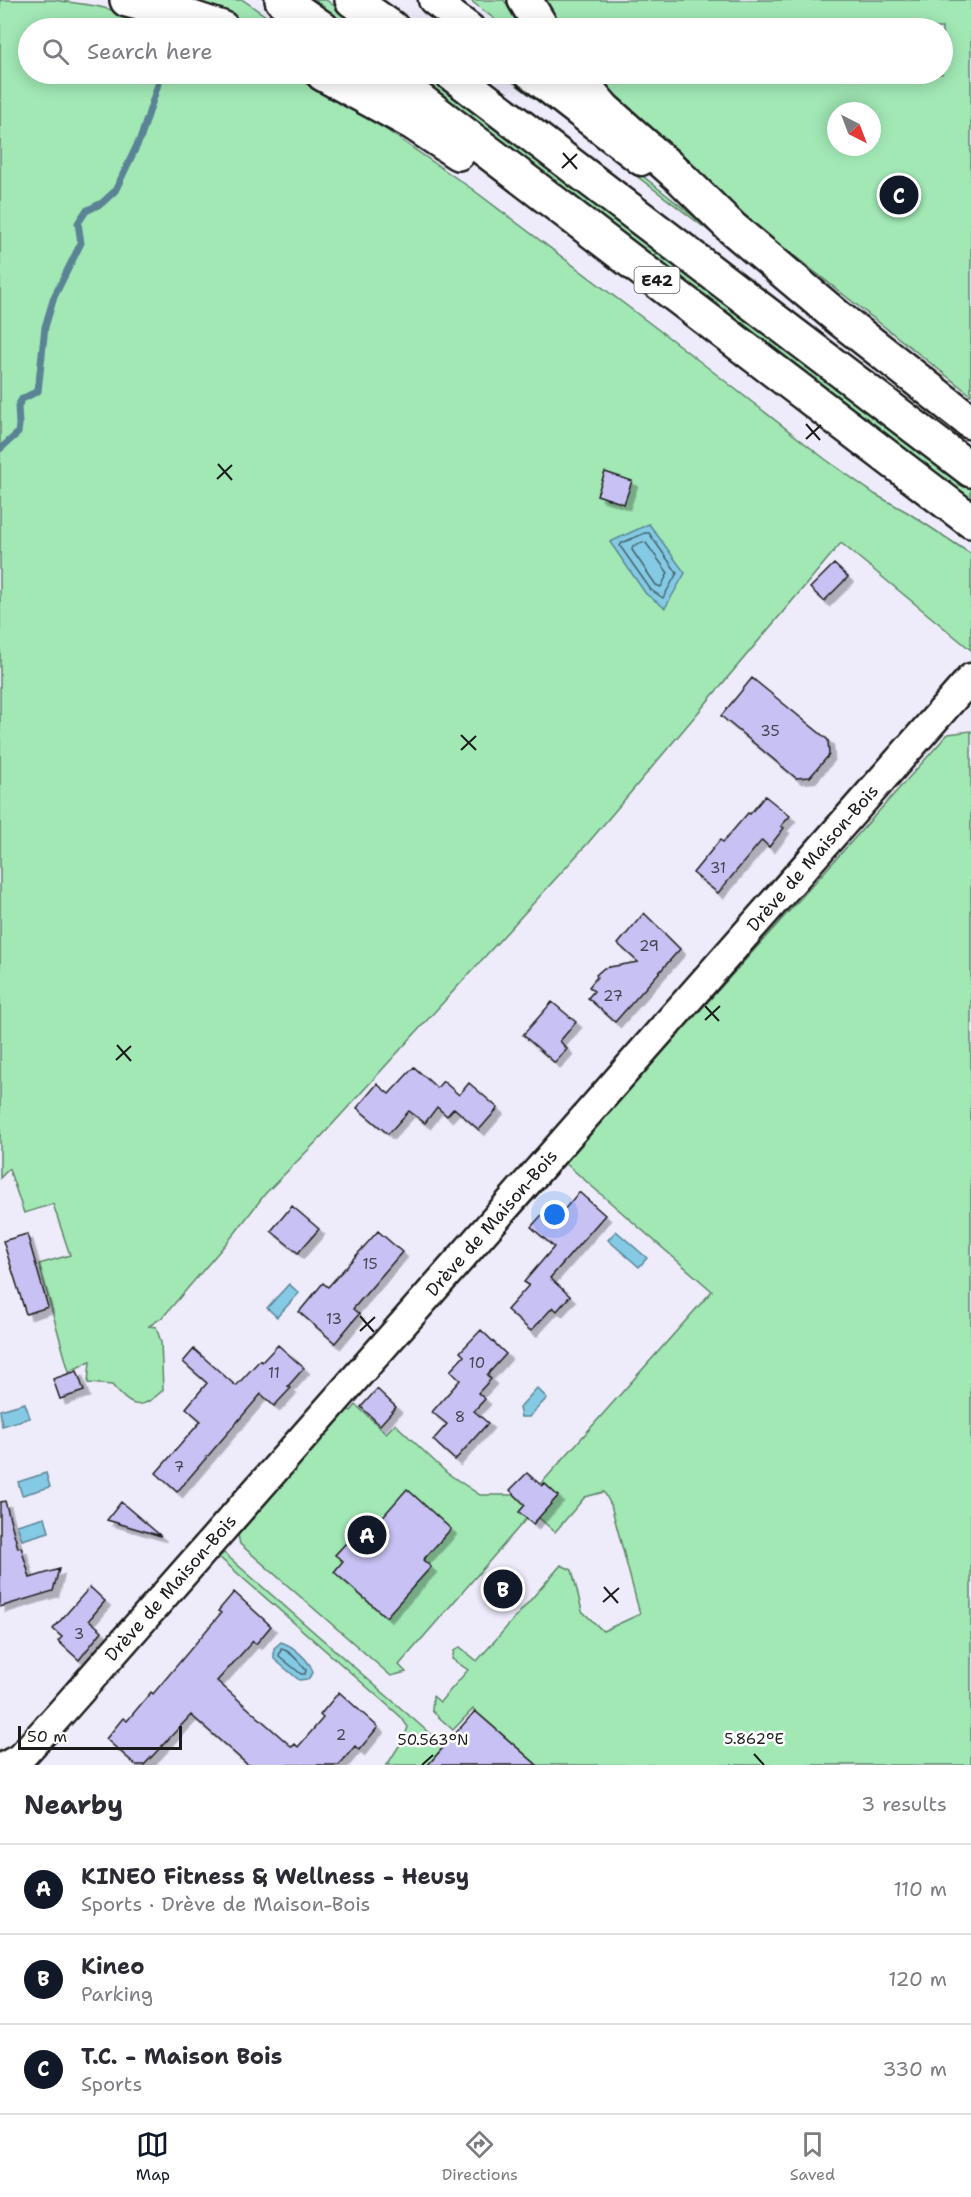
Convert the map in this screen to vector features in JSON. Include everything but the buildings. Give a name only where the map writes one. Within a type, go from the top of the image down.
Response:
[{"type":"highway","points":[[127,0],[192,18]]},
{"type":"highway","points":[[282,0],[308,18]]},
{"type":"highway","points":[[352,0],[378,18]]},
{"type":"highway","points":[[525,0],[536,18]]},
{"type":"highway","points":[[341,84],[413,123],[489,175],[822,429],[928,488]]},
{"type":"highway","name":"E42","points":[[399,84],[971,521]]},
{"type":"highway","name":"E42","points":[[465,84],[971,470]]},
{"type":"highway","points":[[582,84],[603,109],[679,176],[732,228],[840,319],[960,412]]},
{"type":"street","points":[[433,0],[457,18]]},
{"type":"street","points":[[541,84],[732,228]]},
{"type":"street","name":"Drève de Maison-Bois","points":[[7,1765],[20,1758],[66,1707],[695,990],[966,694]]},
{"type":"green space","points":[[0,0],[54,0],[96,6],[143,18],[18,18],[18,84],[307,84],[369,118],[472,189],[825,459],[876,495],[907,512],[971,554],[971,650],[841,543],[588,843],[320,1138],[265,1194],[235,1233],[163,1317],[149,1326],[156,1327],[161,1342],[163,1390],[148,1402],[136,1404],[125,1399],[112,1385],[88,1383],[90,1361],[69,1372],[39,1264],[70,1255],[53,1204],[24,1213],[9,1169],[0,1178]]},
{"type":"green space","points":[[180,0],[243,0],[269,18],[234,18]]},
{"type":"green space","points":[[311,0],[326,0],[352,18],[337,18]]},
{"type":"green space","points":[[470,0],[504,0],[514,18],[493,18]]},
{"type":"green space","points":[[537,0],[971,0],[971,395],[750,221],[684,166],[598,84],[953,84],[953,18],[547,18]]},
{"type":"green space","points":[[426,84],[440,84],[971,489],[971,499]]},
{"type":"green space","points":[[515,84],[527,84],[775,281]]},
{"type":"green space","points":[[971,731],[971,1765],[537,1765],[473,1709],[453,1730],[432,1711],[433,1696],[440,1702],[468,1670],[452,1659],[454,1651],[460,1647],[477,1661],[561,1565],[572,1570],[582,1611],[603,1631],[640,1614],[611,1505],[604,1492],[585,1497],[555,1532],[539,1518],[533,1524],[526,1519],[399,1665],[406,1672],[391,1676],[240,1544],[238,1535],[348,1409],[351,1411],[356,1405],[386,1433],[395,1424],[447,1473],[480,1495],[531,1495],[712,1291],[564,1162],[948,734]]},
{"type":"green space","points":[[224,1553],[444,1746],[428,1765],[387,1765],[404,1738],[408,1727],[401,1717],[219,1557]]},
{"type":"water","points":[[649,524],[685,573],[665,608],[646,594],[610,542]]},
{"type":"water","points":[[616,1231],[647,1258],[639,1267],[608,1240]]},
{"type":"water","points":[[289,1284],[299,1293],[277,1317],[267,1308]]},
{"type":"water","points":[[537,1388],[547,1398],[529,1417],[521,1417],[519,1408]]},
{"type":"water","points":[[25,1403],[30,1418],[2,1426],[0,1410]]},
{"type":"water","points":[[46,1473],[50,1487],[22,1495],[18,1482]]},
{"type":"water","points":[[45,1517],[49,1532],[22,1540],[17,1525]]},
{"type":"water","points":[[281,1642],[295,1650],[312,1668],[313,1673],[308,1679],[299,1680],[274,1659],[274,1648]]},
{"type":"waterway","points":[[0,449],[18,433],[18,406],[22,399],[38,391],[45,327],[54,297],[81,243],[78,223],[86,211],[102,203],[115,191],[141,137],[158,84]]},
{"type":"place","name":"T.C. - Maison Bois","points":[[899,195]]},
{"type":"place","name":"KINEO Fitness & Wellness - Heusy","points":[[367,1535]]},
{"type":"place","name":"Kineo","points":[[503,1589]]}]
